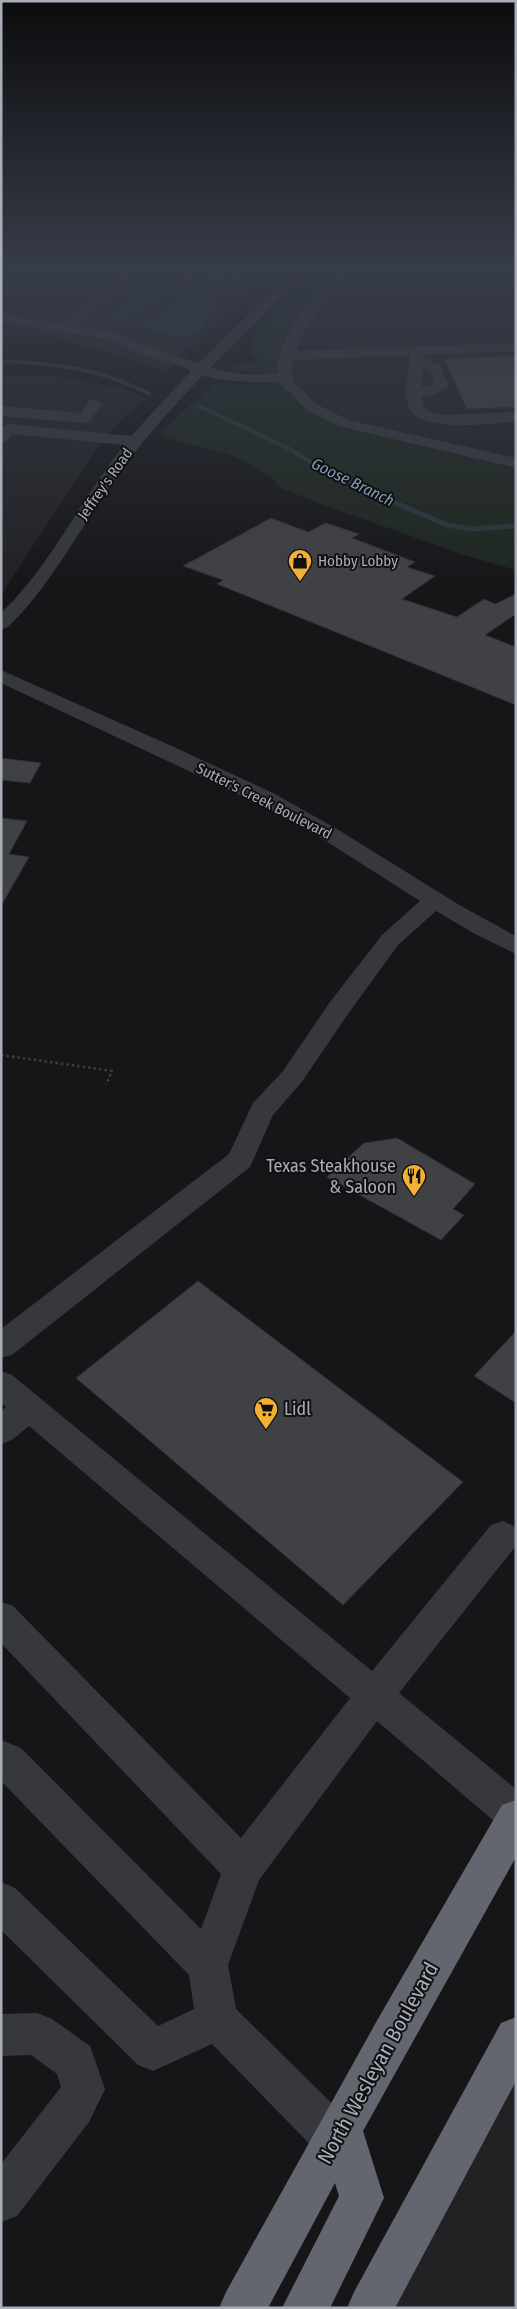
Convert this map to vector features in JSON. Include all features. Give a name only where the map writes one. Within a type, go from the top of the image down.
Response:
[{"type":"highway","name":"North Wesleyan Boulevard","points":[[242,2308],[344,2140],[516,1818]]},
{"type":"highway","points":[[370,2308],[516,2038]]},
{"type":"highway","points":[[305,2308],[362,2198],[344,2140]]},
{"type":"street","name":"Jeffrey's Road","points":[[1,623],[34,590],[56,560],[82,513],[136,440],[163,406],[194,376]]},
{"type":"street","points":[[229,376],[241,378],[284,378],[288,385],[313,408],[343,422],[516,463]]},
{"type":"street","points":[[416,376],[417,409],[432,419],[516,417]]},
{"type":"street","points":[[415,393],[442,386],[437,376]]},
{"type":"street","points":[[1,411],[85,418],[94,404]]},
{"type":"street","points":[[43,432],[56,415]]},
{"type":"street","points":[[4,432],[43,432],[136,440]]},
{"type":"street","name":"Sutter's Creek Boulevard","points":[[1,676],[266,798],[350,845],[435,900],[516,946]]},
{"type":"street","points":[[1,1346],[240,1160],[262,1110],[292,1077],[339,1008],[390,940],[435,900]]},
{"type":"street","points":[[1,1384],[516,1814]]},
{"type":"street","points":[[1,1430],[29,1407]]},
{"type":"street","points":[[344,2140],[217,2020],[208,1965],[243,1868],[374,1696],[503,1536]]},
{"type":"street","points":[[1,1618],[243,1868]]},
{"type":"street","points":[[1,1759],[8,1761],[208,1965]]},
{"type":"street","points":[[1,1902],[153,2050],[217,2020]]},
{"type":"street","points":[[1,2034],[37,2034],[75,2061],[83,2089],[74,2107],[1,2200]]},
{"type":"path","points":[[1,1055],[112,1071],[106,1085]]},
{"type":"shaded area","points":[[1,376],[52,376],[121,388],[146,398],[115,426],[96,449],[1,595]]},
{"type":"shaded area","points":[[264,376],[516,376],[516,470],[339,427],[309,412],[293,401],[282,388],[272,384]]},
{"type":"shaded area","points":[[219,383],[278,385],[309,412],[339,427],[516,470],[516,570],[467,556],[282,489],[271,477],[253,465],[228,454],[163,437],[161,432],[212,385]]},
{"type":"shaded area","points":[[516,2055],[516,2308],[375,2308]]},
{"type":"building","points":[[452,376],[516,376],[516,407],[467,409]]},
{"type":"building","points":[[271,518],[308,532],[326,523],[359,534],[352,538],[415,562],[407,567],[435,576],[402,599],[457,617],[484,599],[495,604],[516,594],[516,614],[485,635],[516,647],[516,705],[217,584],[223,580],[183,566]]},
{"type":"building","points":[[1,758],[41,763],[30,783],[1,780]]},
{"type":"building","points":[[1,818],[27,821],[9,854],[29,857],[1,906]]},
{"type":"building","name":"Texas Steakhouse & Saloon","points":[[397,1138],[475,1184],[453,1209],[464,1215],[441,1240],[327,1177],[364,1143]]},
{"type":"building","name":"Lidl","points":[[198,1281],[463,1482],[343,1605],[76,1378]]},
{"type":"building","points":[[516,1331],[516,1403],[474,1376]]},
{"type":"waterway","name":"Goose Branch","points":[[104,376],[131,385],[149,394]]},
{"type":"waterway","name":"Goose Branch","points":[[199,406],[288,448],[312,463],[380,496]]},
{"type":"waterway","name":"Goose Branch","points":[[377,495],[447,525],[472,529],[516,526]]},
{"type":"place","name":"Hobby Lobby","points":[[300,582]]},
{"type":"place","name":"Texas Steakhouse & Saloon","points":[[414,1197]]},
{"type":"place","name":"Lidl","points":[[266,1430]]}]
